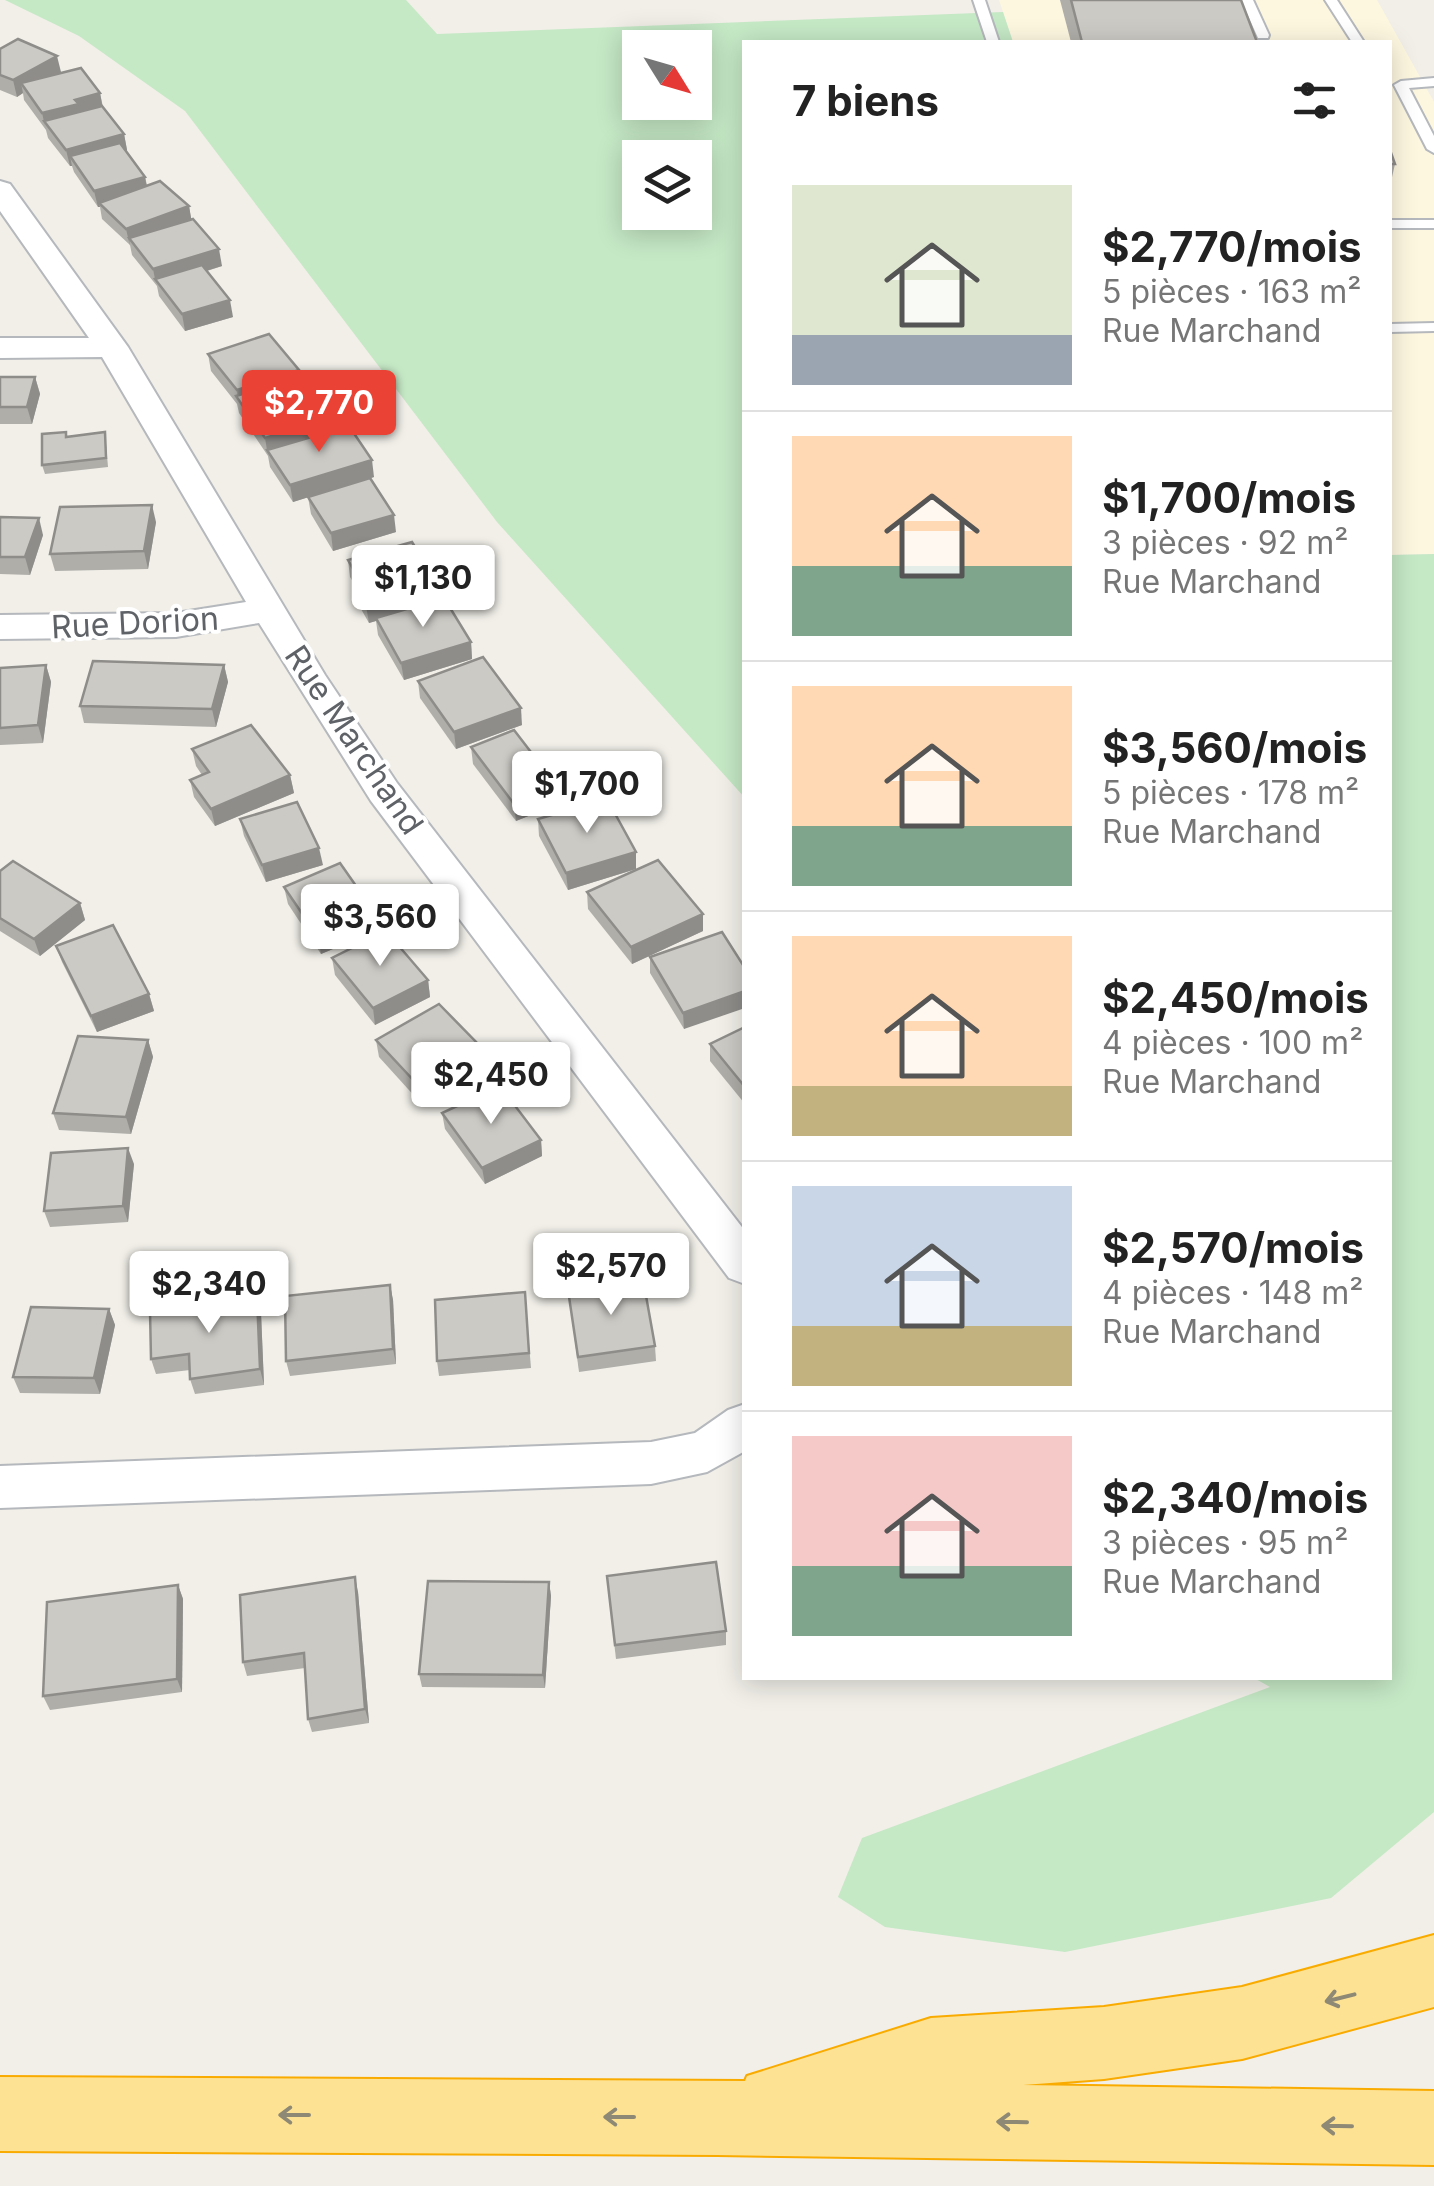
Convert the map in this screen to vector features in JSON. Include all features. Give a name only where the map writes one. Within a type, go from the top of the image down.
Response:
[{"type":"highway","points":[[717,2118],[931,2056],[1104,2043],[1242,2022],[1434,1971]]},
{"type":"highway","points":[[0,2114],[1434,2128]]},
{"type":"street","name":"Rue Marchand","points":[[0,190],[112,347],[384,792],[742,1261]]},
{"type":"street","points":[[0,348],[112,347]]},
{"type":"street","name":"Rue Dorion","points":[[0,628],[176,626],[270,610]]},
{"type":"street","points":[[0,1486],[26,1489],[651,1464],[707,1451],[742,1426]]},
{"type":"lane","points":[[979,0],[992,40]]},
{"type":"lane","points":[[1247,0],[1263,35]]},
{"type":"lane","points":[[1331,0],[1357,40]]},
{"type":"lane","points":[[1434,82],[1396,85],[1434,148]]},
{"type":"lane","points":[[1392,224],[1434,224]]},
{"type":"lane","points":[[1392,328],[1434,327]]},
{"type":"shaded area","points":[[999,0],[1377,0],[1434,102],[1434,554],[1392,555],[1392,40],[1012,40]]},
{"type":"green space","points":[[5,0],[406,0],[437,34],[1003,12],[1012,40],[742,40],[742,795],[497,522],[185,111],[79,36]]},
{"type":"green space","points":[[1434,554],[1434,1812],[1331,1898],[1065,1952],[885,1927],[838,1897],[862,1838],[1270,1687],[1258,1680],[1392,1680],[1392,555]]},
{"type":"building","points":[[1071,0],[1241,0],[1256,40],[1081,40]]},
{"type":"building","points":[[18,39],[57,56],[13,80],[0,75],[0,49]]},
{"type":"building","points":[[81,68],[100,93],[75,100],[79,104],[42,113],[21,83]]},
{"type":"building","points":[[102,106],[124,134],[66,150],[44,121]]},
{"type":"building","points":[[120,143],[145,177],[94,191],[70,156]]},
{"type":"building","points":[[160,181],[189,206],[126,229],[99,203]]},
{"type":"building","points":[[193,219],[219,249],[153,269],[129,238]]},
{"type":"building","points":[[202,265],[230,300],[182,314],[155,279]]},
{"type":"building","points":[[269,334],[299,370],[237,390],[208,354]]},
{"type":"building","points":[[0,377],[35,377],[27,407],[0,407]]},
{"type":"building","points":[[289,380],[300,397],[320,391],[339,416],[265,438],[236,396]]},
{"type":"building","points":[[349,426],[372,460],[290,485],[267,450]]},
{"type":"building","points":[[66,432],[66,437],[105,432],[106,458],[42,465],[42,434]]},
{"type":"building","points":[[370,478],[394,515],[331,533],[308,497]]},
{"type":"building","points":[[152,505],[144,551],[50,554],[60,507]]},
{"type":"building","points":[[0,517],[39,518],[25,557],[0,557]]},
{"type":"building","points":[[412,542],[438,585],[366,606],[355,585],[361,583],[348,560]]},
{"type":"building","points":[[444,598],[471,642],[401,663],[376,618]]},
{"type":"building","points":[[483,657],[521,708],[454,732],[418,681]]},
{"type":"building","points":[[93,661],[224,665],[212,709],[80,706]]},
{"type":"building","points":[[46,665],[38,725],[0,728],[0,668]]},
{"type":"building","points":[[251,725],[290,775],[211,809],[190,780],[209,772],[192,749]]},
{"type":"building","points":[[514,730],[557,786],[514,804],[471,747]]},
{"type":"building","points":[[607,799],[636,852],[566,873],[538,819]]},
{"type":"building","points":[[297,802],[319,848],[262,865],[240,819]]},
{"type":"building","points":[[658,860],[703,914],[631,947],[587,892]]},
{"type":"building","points":[[13,861],[80,903],[34,939],[0,918],[0,871]]},
{"type":"building","points":[[340,863],[375,913],[318,937],[284,887]]},
{"type":"building","points":[[113,925],[149,994],[91,1016],[56,946]]},
{"type":"building","points":[[386,931],[428,980],[373,1008],[332,958]]},
{"type":"building","points":[[722,932],[742,963],[742,992],[683,1013],[650,957]]},
{"type":"building","points":[[439,1004],[480,1046],[416,1083],[376,1040]]},
{"type":"building","points":[[742,1028],[742,1083],[710,1044]]},
{"type":"building","points":[[78,1036],[148,1040],[126,1117],[53,1113]]},
{"type":"building","points":[[500,1086],[541,1140],[482,1168],[442,1113]]},
{"type":"building","points":[[128,1148],[123,1206],[44,1211],[51,1153]]},
{"type":"building","points":[[643,1279],[655,1346],[578,1357],[568,1290]]},
{"type":"building","points":[[390,1285],[393,1349],[286,1361],[285,1296]]},
{"type":"building","points":[[525,1292],[529,1353],[437,1361],[435,1300]]},
{"type":"building","points":[[257,1297],[260,1369],[190,1379],[189,1354],[151,1359],[150,1311]]},
{"type":"building","points":[[31,1307],[109,1309],[94,1378],[13,1377]]},
{"type":"building","points":[[716,1562],[726,1631],[615,1645],[607,1576]]},
{"type":"building","points":[[355,1577],[365,1709],[308,1719],[304,1653],[243,1662],[240,1595]]},
{"type":"building","points":[[428,1581],[549,1582],[543,1675],[419,1674]]},
{"type":"building","points":[[178,1585],[177,1679],[43,1696],[47,1602]]}]
